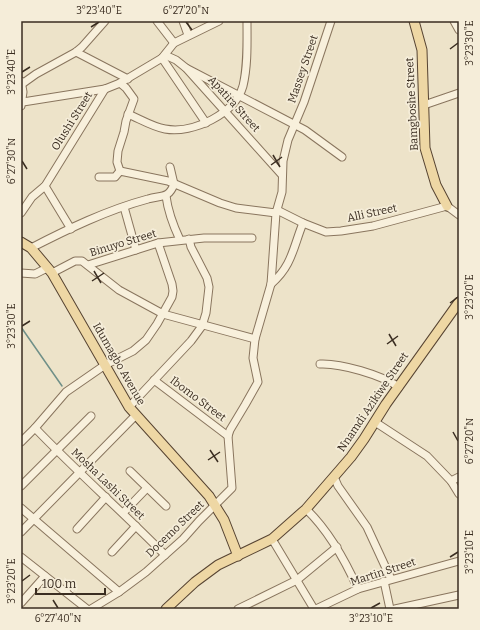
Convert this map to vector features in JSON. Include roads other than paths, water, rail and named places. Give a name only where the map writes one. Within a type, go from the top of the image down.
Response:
[{"type":"main road","name":"Bamgboshe Street","points":[[414,21],[422,50],[426,148],[436,185],[447,206]]},
{"type":"main road","name":"Idumagbo Avenue","points":[[25,246],[49,271],[129,408],[209,496],[224,520],[238,556]]},
{"type":"main road","name":"Nnamdi Azikiwe Street","points":[[166,609],[195,582],[218,565],[254,549],[272,539],[306,509],[361,444],[459,302]]},
{"type":"street","points":[[105,21],[76,52],[22,82],[22,104],[105,89]]},
{"type":"street","points":[[157,21],[174,43]]},
{"type":"street","points":[[183,21],[188,35]]},
{"type":"street","name":"Olushi Street","points":[[21,213],[32,198],[45,186],[105,89],[128,79],[163,57],[174,43],[218,21]]},
{"type":"street","points":[[128,114],[164,129],[178,130],[189,129],[206,123],[225,111],[239,95],[243,85],[247,43],[247,21]]},
{"type":"street","name":"Massey Street","points":[[228,436],[258,382],[253,358],[255,339],[271,284],[276,212],[282,192],[283,161],[288,140],[315,72],[331,21]]},
{"type":"street","points":[[454,21],[459,30]]},
{"type":"street","points":[[76,52],[128,79]]},
{"type":"street","points":[[163,57],[206,123]]},
{"type":"street","name":"Apatira Street","points":[[163,57],[176,60],[186,68],[282,174]]},
{"type":"street","points":[[186,68],[315,136],[342,157]]},
{"type":"street","points":[[100,177],[115,176],[120,171],[117,162],[118,151],[128,114],[134,99],[126,88],[120,83]]},
{"type":"street","points":[[424,105],[459,93]]},
{"type":"street","points":[[25,246],[124,207],[156,197],[166,196],[172,191],[174,184],[170,167]]},
{"type":"street","name":"Alli Street","points":[[120,171],[168,181],[220,203],[236,208],[276,212],[326,232],[373,226],[447,206]]},
{"type":"street","points":[[45,186],[71,229]]},
{"type":"street","points":[[166,196],[167,209],[180,240]]},
{"type":"street","points":[[447,206],[459,215]]},
{"type":"street","points":[[124,207],[136,250]]},
{"type":"street","points":[[271,284],[285,270],[292,257],[303,223]]},
{"type":"street","name":"Binuyo Street","points":[[88,265],[158,243],[189,239],[252,238]]},
{"type":"street","points":[[129,408],[191,341],[202,326],[206,313],[209,287],[207,278],[191,247],[189,239]]},
{"type":"street","points":[[21,442],[66,392],[105,365],[132,351],[146,340],[172,297],[173,291],[158,243]]},
{"type":"street","points":[[21,273],[35,274],[49,271],[75,261],[82,261],[119,290],[162,314],[202,326],[255,339]]},
{"type":"street","points":[[320,364],[338,364],[389,380],[399,387]]},
{"type":"street","name":"Ibomo Street","points":[[154,380],[228,436]]},
{"type":"street","points":[[21,486],[91,416]]},
{"type":"street","points":[[21,532],[135,416]]},
{"type":"street","points":[[375,422],[427,456],[451,481],[459,494]]},
{"type":"street","name":"Mosha Lashi Street","points":[[35,428],[165,555]]},
{"type":"street","name":"Docemo Street","points":[[91,609],[119,592],[146,572],[183,539],[230,491],[233,486],[228,436]]},
{"type":"street","points":[[130,471],[166,506]]},
{"type":"street","points":[[334,476],[338,486],[367,527],[387,580],[390,609]]},
{"type":"street","points":[[451,481],[459,477]]},
{"type":"street","points":[[123,513],[147,488]]},
{"type":"street","points":[[77,529],[106,497]]},
{"type":"street","points":[[21,508],[119,592]]},
{"type":"street","points":[[306,509],[315,518],[336,547],[358,589]]},
{"type":"street","points":[[112,552],[136,526]]},
{"type":"street","points":[[272,539],[315,609]]},
{"type":"street","points":[[238,609],[297,580],[336,547]]},
{"type":"street","points":[[21,557],[87,609]]},
{"type":"street","name":"Martin Street","points":[[315,609],[358,589],[459,561]]},
{"type":"street","points":[[21,603],[45,576]]},
{"type":"street","points":[[395,609],[459,594]]},
{"type":"waterway","points":[[21,327],[62,386]]}]
